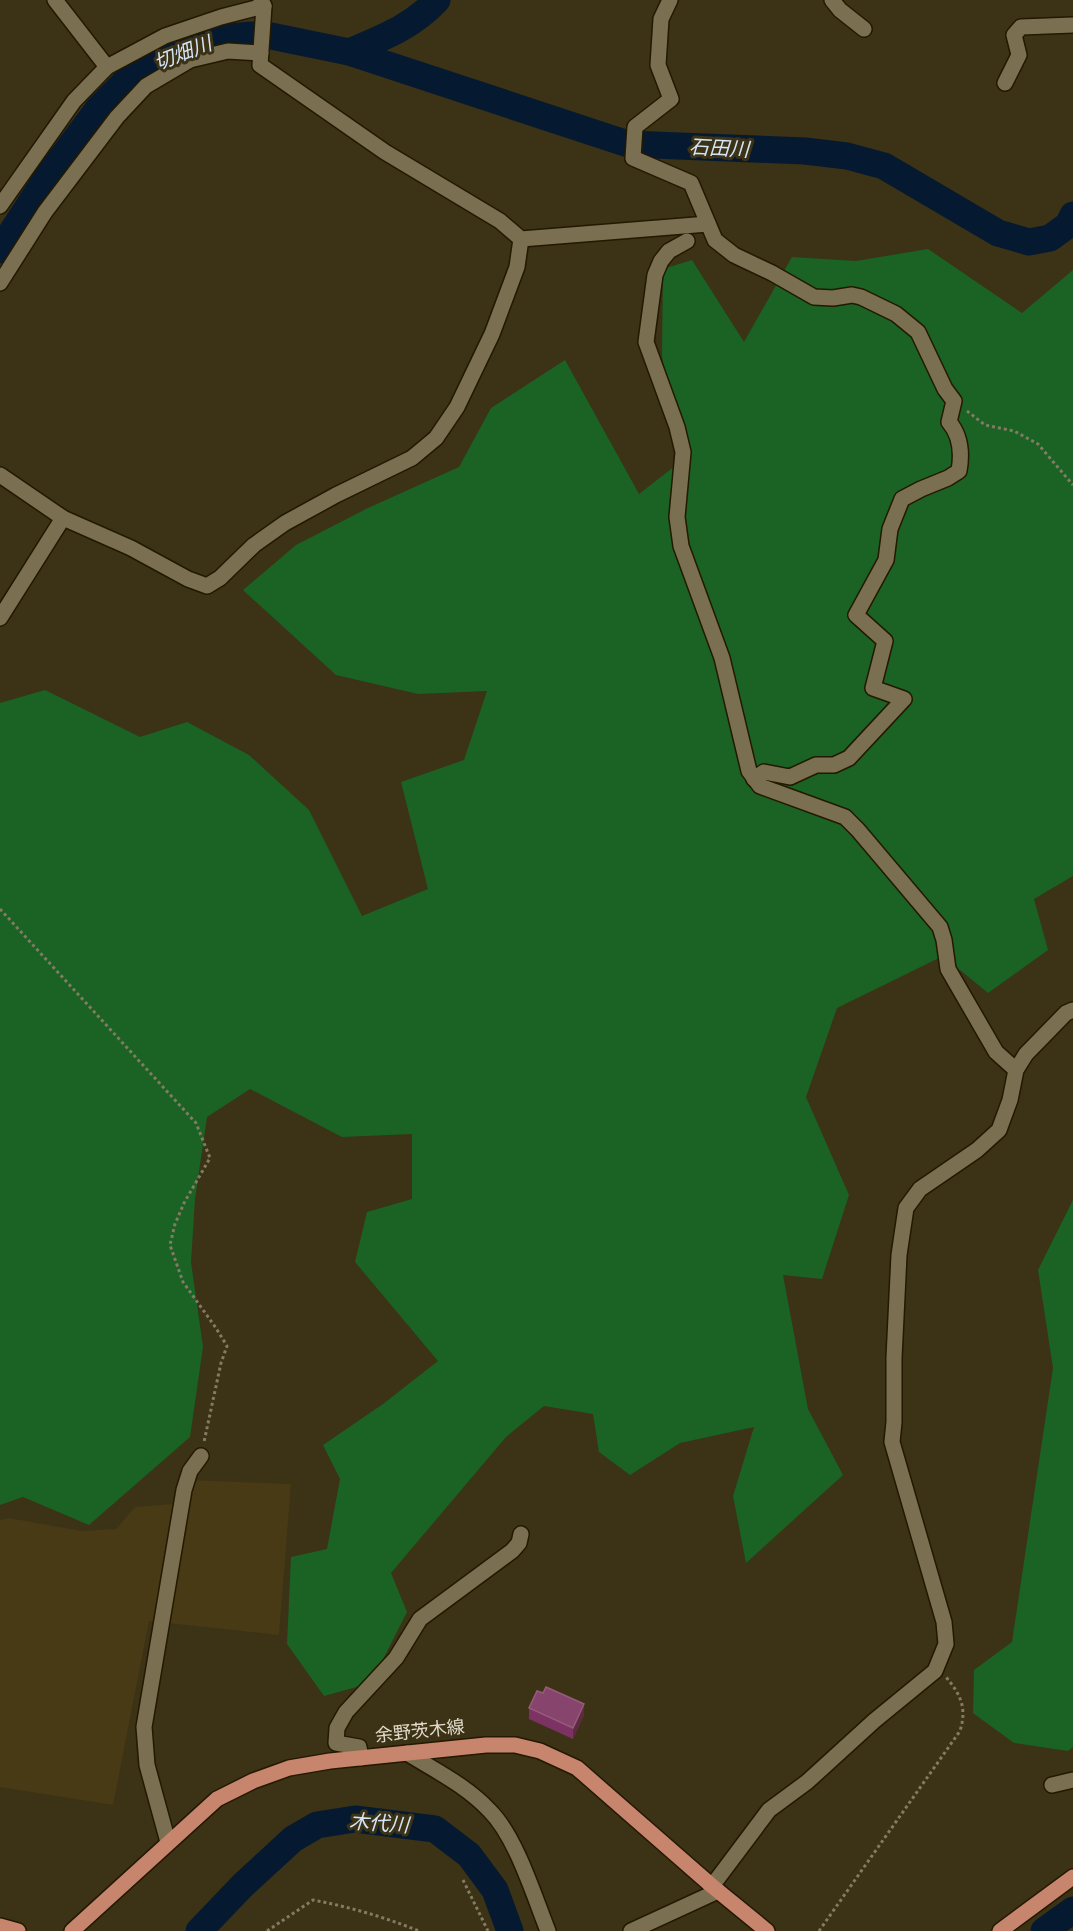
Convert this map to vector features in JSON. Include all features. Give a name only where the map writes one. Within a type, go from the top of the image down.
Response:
[{"type":"main road","name":"余野茨木線","points":[[72,1931],[217,1799],[253,1781],[289,1768],[330,1761],[514,1744],[540,1751],[578,1768],[766,1931]]},
{"type":"main road","points":[[1000,1931],[1073,1876]]},
{"type":"main road","points":[[0,1926],[18,1931]]},
{"type":"street","points":[[56,0],[107,67]]},
{"type":"street","points":[[670,0],[661,19],[658,65],[671,99],[635,127],[633,158],[691,183],[715,240],[734,255],[814,297],[833,298],[852,295],[861,297],[896,314],[918,332],[945,389],[954,401],[950,422],[959,440],[961,459],[959,471],[902,499],[890,529],[886,560],[856,615],[885,641],[873,688],[904,699],[849,758],[834,765],[816,765],[790,777],[764,771],[754,778]]},
{"type":"street","points":[[832,0],[840,10],[864,29]]},
{"type":"street","points":[[0,206],[68,109],[107,67],[165,36],[262,3],[260,65],[385,152],[500,221],[521,239],[708,224]]},
{"type":"street","points":[[1005,82],[1019,55],[1014,35],[1021,27],[1073,25]]},
{"type":"street","points":[[0,283],[45,212],[117,117],[146,86],[190,60],[228,51],[261,53]]},
{"type":"street","points":[[0,476],[63,518],[131,548],[188,579],[207,586],[220,578],[254,545],[285,523],[412,458],[436,438],[457,407],[492,333],[517,267],[521,239]]},
{"type":"street","points":[[687,241],[669,251],[661,261],[656,275],[646,342],[677,427],[683,452],[677,517],[681,546],[722,658],[749,771],[760,786],[845,817],[858,830],[940,927],[945,940],[948,969],[996,1052],[1016,1070]]},
{"type":"street","points":[[0,618],[63,518]]},
{"type":"street","points":[[632,1931],[715,1889],[769,1810],[807,1782],[874,1721],[935,1671],[946,1644],[944,1622],[892,1442],[899,1255],[906,1208],[920,1189],[977,1150],[999,1130],[1010,1100],[1016,1070],[1039,1040],[1066,1013],[1073,1010]]},
{"type":"street","points":[[168,1842],[147,1765],[144,1727],[183,1490],[190,1472],[201,1456]]},
{"type":"street","points":[[361,1758],[359,1747],[336,1743],[337,1728],[346,1712],[396,1658],[420,1618],[512,1551],[519,1543],[521,1534]]},
{"type":"street","points":[[407,1753],[461,1786],[491,1811],[507,1832],[548,1931]]},
{"type":"street","points":[[1052,1785],[1073,1780]]},
{"type":"path","points":[[954,401],[984,425],[1014,431],[1038,444],[1073,485]]},
{"type":"path","points":[[0,909],[196,1123],[210,1158],[184,1203],[175,1224],[170,1245],[183,1282],[227,1346],[221,1363],[201,1456]]},
{"type":"path","points":[[819,1931],[960,1731],[964,1717],[962,1703],[953,1685],[937,1666]]},
{"type":"path","points":[[463,1880],[488,1931]]},
{"type":"path","points":[[267,1931],[313,1900],[388,1919],[419,1931]]},
{"type":"shaded area","points":[[189,1480],[291,1484],[279,1635],[149,1621],[113,1805],[0,1787],[0,1520],[9,1518],[82,1531],[116,1529],[135,1507],[174,1504]]},
{"type":"green space","points":[[928,249],[1022,313],[1073,270],[1073,876],[1034,899],[1048,950],[988,993],[943,956],[837,1008],[806,1097],[849,1195],[822,1279],[783,1275],[808,1409],[843,1475],[746,1563],[733,1496],[754,1427],[680,1443],[630,1475],[599,1452],[593,1414],[544,1406],[506,1437],[391,1573],[407,1612],[371,1683],[324,1696],[287,1644],[291,1557],[327,1549],[340,1479],[323,1445],[383,1404],[438,1361],[355,1262],[367,1212],[412,1199],[412,1134],[342,1137],[250,1089],[207,1117],[195,1199],[191,1262],[203,1347],[190,1437],[89,1525],[23,1497],[0,1505],[0,703],[45,690],[140,737],[187,722],[249,755],[309,810],[362,916],[428,889],[401,782],[464,760],[487,691],[418,694],[336,675],[243,590],[296,545],[368,508],[459,467],[491,408],[565,360],[639,494],[680,462],[662,356],[663,269],[692,260],[744,342],[792,257],[856,261]]},
{"type":"green space","points":[[1073,1200],[1073,1747],[1068,1751],[1014,1743],[973,1713],[974,1670],[1012,1642],[1053,1368],[1038,1270]]},
{"type":"building","points":[[546,1687],[584,1704],[573,1728],[529,1708],[537,1691],[543,1693]]},
{"type":"waterway","name":"切畑川","points":[[349,52],[407,25],[437,0]]},
{"type":"waterway","name":"石田川","points":[[0,250],[48,176],[98,109],[127,80],[155,63],[231,37],[251,35],[271,36],[349,52],[628,144],[805,151],[847,156],[884,166],[998,233],[1029,242],[1050,238],[1068,225],[1073,215]]},
{"type":"waterway","name":"木代川","points":[[199,1931],[243,1885],[293,1839],[317,1825],[355,1819],[435,1829],[469,1855],[495,1890],[510,1931]]},
{"type":"waterway","name":"木代川","points":[[1044,1931],[1073,1910]]}]
